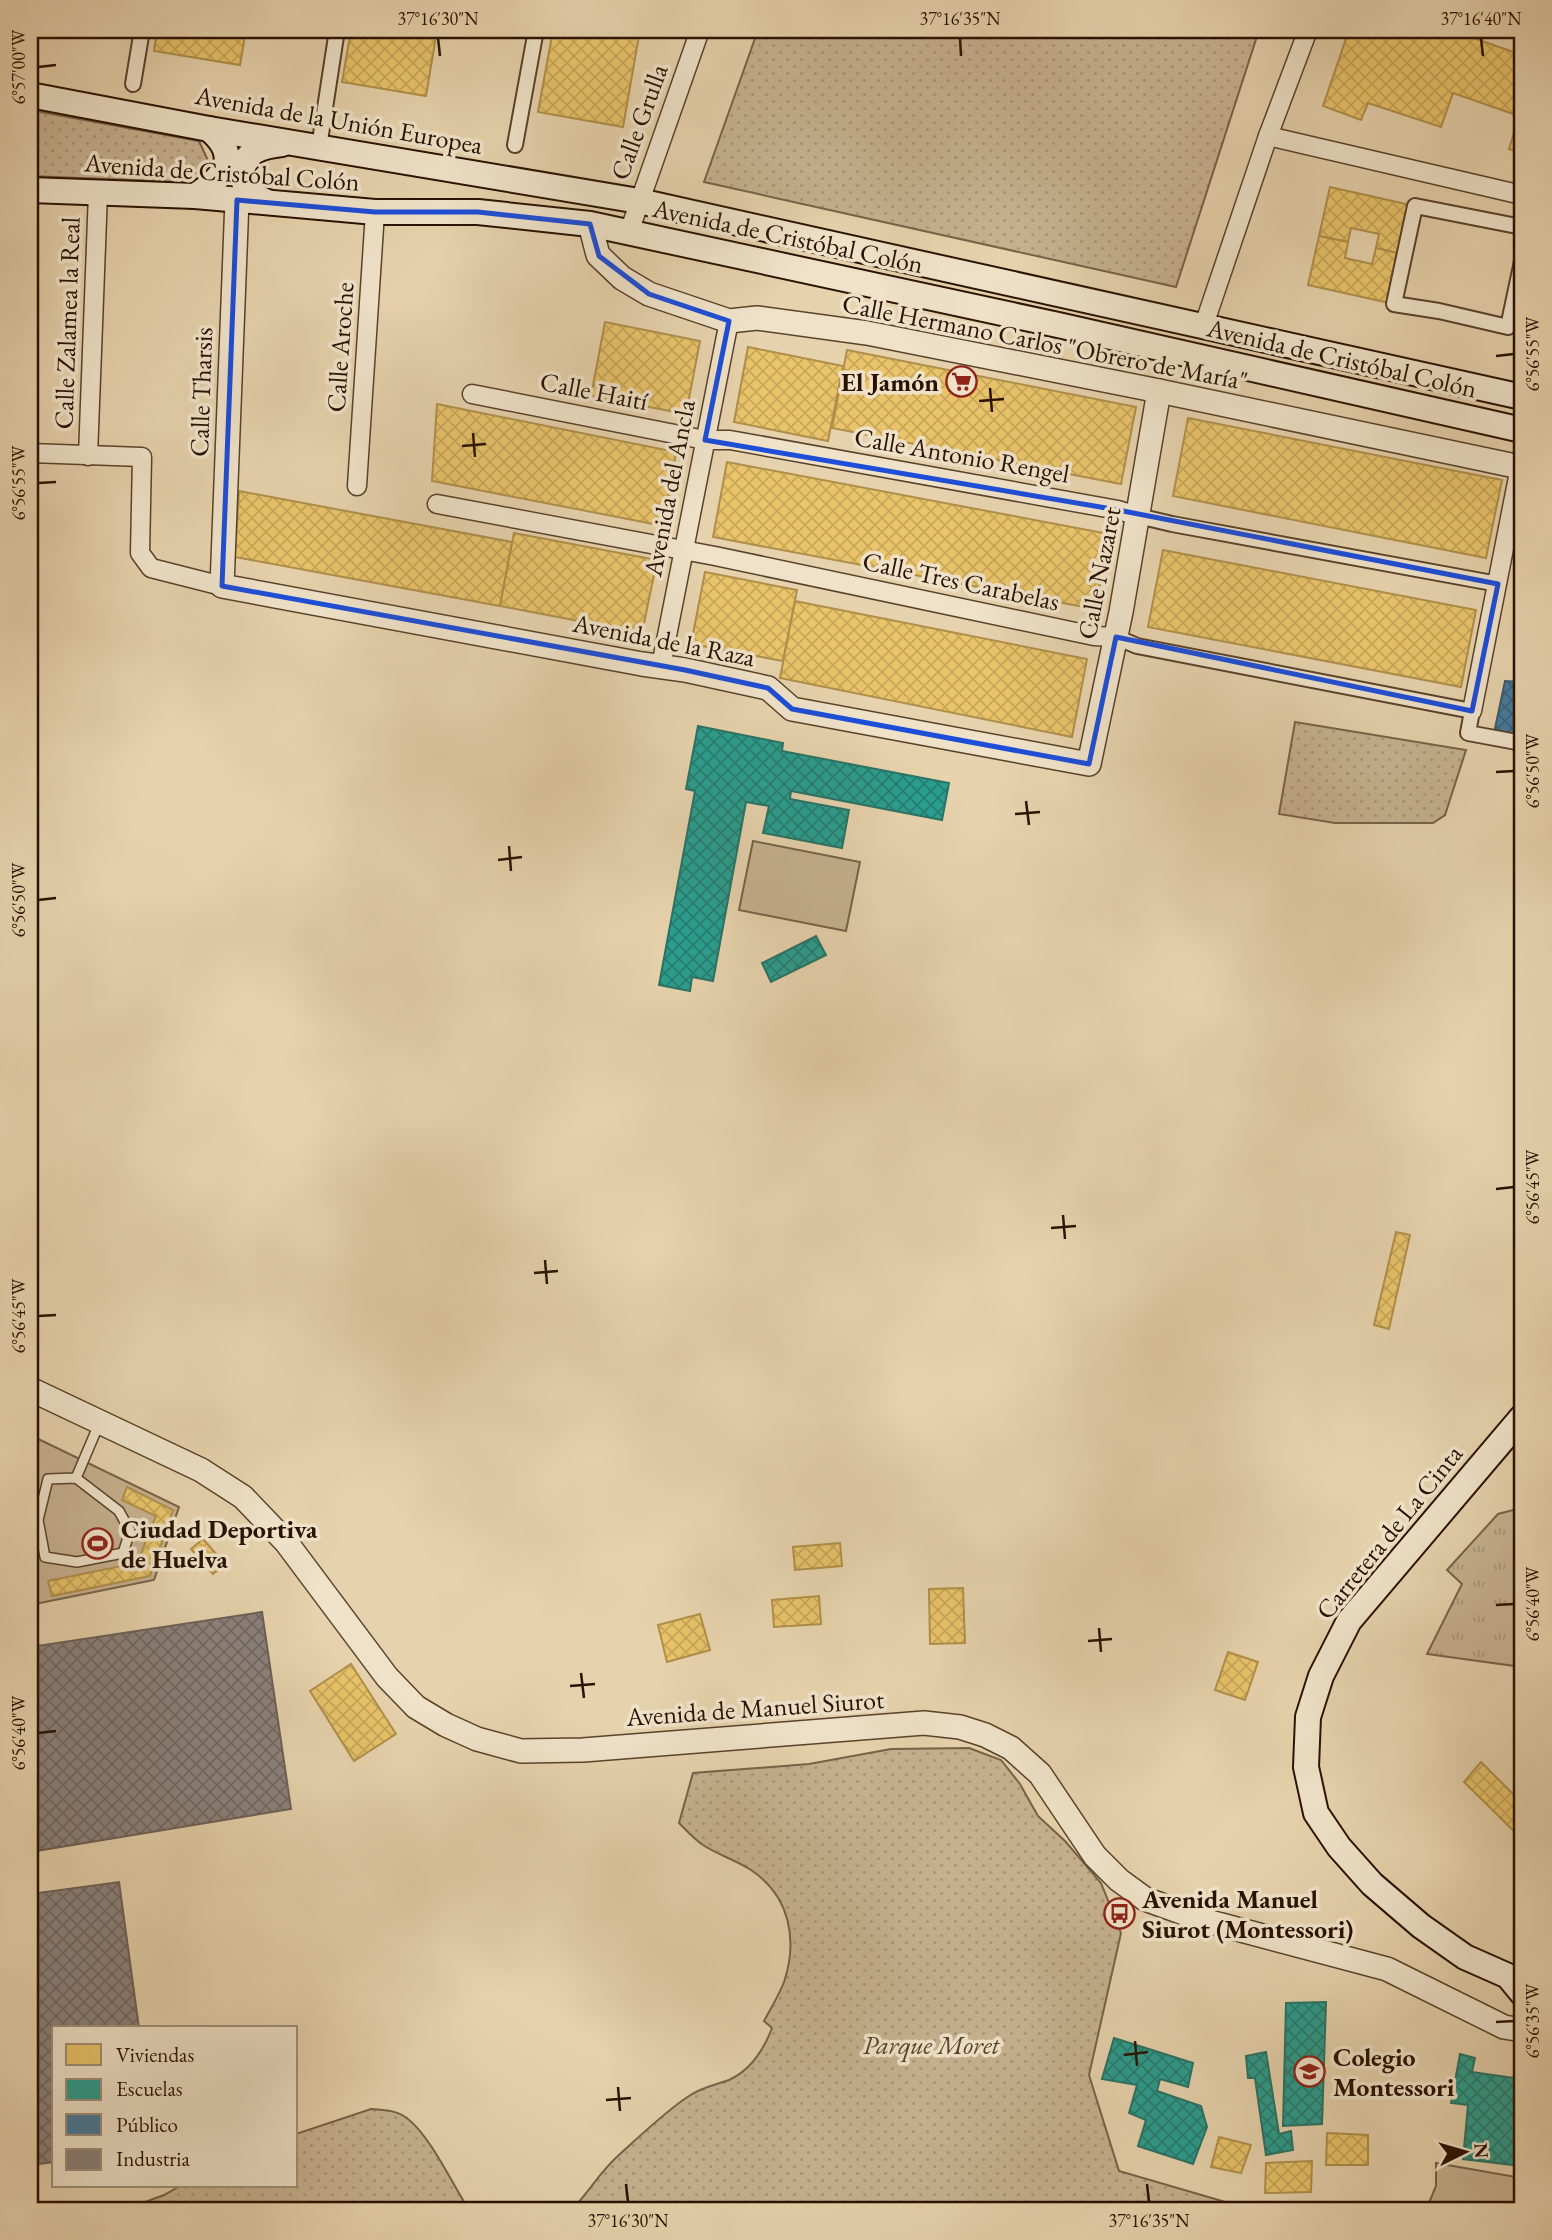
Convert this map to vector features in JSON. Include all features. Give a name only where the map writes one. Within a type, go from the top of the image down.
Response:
[{"type":"main road","name":"Avenida de la Unión Europea","points":[[30,95],[209,129],[639,201]]},
{"type":"main road","points":[[195,196],[214,184],[223,173],[227,161],[220,138],[209,129]]},
{"type":"main road","points":[[267,202],[247,191],[243,166],[250,153],[266,145],[307,145]]},
{"type":"main road","name":"Avenida de Cristóbal Colón","points":[[30,190],[195,196],[376,212],[478,212],[590,224],[1072,328],[1522,430]]},
{"type":"main road","name":"Avenida de Cristóbal Colón","points":[[639,201],[1522,397]]},
{"type":"main road","name":"Carretera de La Cinta","points":[[1518,1981],[1465,1957],[1421,1926],[1372,1884],[1339,1847],[1316,1813],[1306,1767],[1308,1717],[1321,1675],[1349,1621],[1522,1417]]},
{"type":"street","points":[[133,84],[142,30]]},
{"type":"street","points":[[307,145],[337,30]]},
{"type":"street","points":[[514,145],[536,30]]},
{"type":"street","name":"Calle Grulla","points":[[629,232],[700,30]]},
{"type":"street","points":[[1204,325],[1268,136],[1308,30]]},
{"type":"street","points":[[1268,136],[1522,195]]},
{"type":"street","name":"Calle Zalamea la Real","points":[[88,456],[98,193]]},
{"type":"street","name":"Calle Tharsis","points":[[222,586],[237,200]]},
{"type":"street","points":[[1522,228],[1415,206],[1394,304],[1508,327],[1522,261]]},
{"type":"street","name":"Calle Aroche","points":[[358,486],[376,212]]},
{"type":"street","name":"Calle Hermano Carlos \"Obrero de María\"","points":[[590,224],[598,256],[622,278],[649,294],[729,321],[757,317],[867,333],[1522,465]]},
{"type":"street","name":"Avenida del Ancla","points":[[661,666],[729,321]]},
{"type":"street","name":"Calle Nazaret","points":[[1089,764],[1139,516],[1159,391]]},
{"type":"street","name":"Calle Haití","points":[[472,394],[705,440]]},
{"type":"street","name":"Calle Antonio Rengel","points":[[705,440],[744,442],[1118,510],[1172,524],[1498,584]]},
{"type":"street","points":[[30,453],[142,457],[140,553],[151,568],[222,586]]},
{"type":"street","points":[[1522,465],[1468,733],[1522,743]]},
{"type":"street","name":"Calle Tres Carabelas","points":[[438,504],[684,550],[1094,636],[1116,637],[1138,646],[1472,711]]},
{"type":"street","name":"Avenida de la Raza","points":[[222,586],[661,666],[768,688],[792,709],[1089,764]]},
{"type":"street","name":"Avenida de Manuel Siurot","points":[[30,1389],[201,1470],[243,1497],[286,1542],[387,1677],[416,1707],[446,1725],[477,1738],[521,1751],[583,1750],[924,1723],[960,1727],[985,1735],[1011,1748],[1040,1774],[1095,1856],[1119,1880],[1145,1899],[1203,1920],[1387,1969],[1504,2028],[1522,2030]]},
{"type":"lane","points":[[76,1478],[100,1422]]},
{"type":"lane","points":[[76,1478],[119,1511],[130,1531],[123,1553],[77,1562],[45,1557],[38,1520],[48,1479],[76,1478]]},
{"type":"highlighted area","points":[[237,200],[375,212],[478,212],[590,224],[599,256],[649,294],[729,321],[705,440],[1118,510],[1498,584],[1472,711],[1116,637],[1089,764],[792,709],[768,688],[685,670],[222,586]]},
{"type":"green space","points":[[758,30],[1259,30],[1176,287],[704,182]]},
{"type":"green space","points":[[30,110],[199,141],[210,165],[180,182],[30,176]]},
{"type":"green space","points":[[1295,722],[1466,750],[1445,815],[1433,823],[1335,823],[1279,814]]},
{"type":"green space","points":[[753,841],[860,862],[846,931],[739,910]]},
{"type":"green space","name":"Ciudad Deportiva de Huelva","points":[[30,1435],[179,1507],[154,1580],[30,1605]]},
{"type":"green space","points":[[1513,1510],[1522,1515],[1522,1667],[1427,1654],[1462,1584],[1447,1570],[1498,1514]]},
{"type":"green space","name":"Parque Moret","points":[[969,1748],[1001,1760],[1020,1784],[1038,1816],[1065,1841],[1101,1883],[1121,1933],[1089,2075],[1119,2171],[1229,2203],[1229,2210],[571,2210],[613,2161],[672,2108],[694,2093],[729,2080],[744,2071],[761,2051],[772,2028],[764,2021],[782,1987],[788,1966],[790,1935],[787,1920],[775,1893],[764,1881],[745,1866],[703,1845],[679,1823],[693,1773],[809,1764],[891,1749]]},
{"type":"green space","points":[[371,2109],[399,2114],[408,2119],[425,2137],[469,2210],[123,2210],[176,2188],[298,2188],[298,2133]]},
{"type":"green space","points":[[1436,2163],[1522,2178],[1522,2210],[1426,2210],[1436,2186]]},
{"type":"building: Viviendas","points":[[157,30],[246,30],[240,65],[154,51]]},
{"type":"building: Viviendas","points":[[351,30],[437,30],[426,96],[342,82]]},
{"type":"building: Viviendas","points":[[553,30],[640,30],[623,127],[538,112]]},
{"type":"building: Viviendas","points":[[1349,30],[1451,30],[1522,55],[1522,153],[1509,149],[1519,116],[1453,93],[1441,127],[1368,103],[1361,120],[1323,106]]},
{"type":"building: Viviendas","points":[[1330,187],[1415,206],[1405,255],[1376,248],[1379,234],[1351,228],[1348,242],[1319,236]]},
{"type":"building: Viviendas","points":[[1319,236],[1348,242],[1345,258],[1372,264],[1376,248],[1405,255],[1394,304],[1308,285]]},
{"type":"building: Viviendas","points":[[1522,279],[1522,331],[1508,327]]},
{"type":"building: Viviendas","points":[[605,322],[700,341],[686,414],[591,396]]},
{"type":"building: Viviendas","points":[[748,347],[843,366],[828,441],[734,422]]},
{"type":"building: Viviendas","points":[[847,350],[1136,407],[1121,484],[832,428]]},
{"type":"building: Viviendas","points":[[437,404],[676,452],[664,526],[432,481]]},
{"type":"building: Viviendas","points":[[1188,418],[1502,480],[1486,558],[1173,496]]},
{"type":"building: Viviendas","points":[[727,462],[1109,534],[1095,609],[713,537]]},
{"type":"building: Viviendas","points":[[239,491],[512,542],[500,606],[235,557]]},
{"type":"building: Viviendas","points":[[514,533],[657,560],[642,633],[500,606]]},
{"type":"building: Viviendas","points":[[1163,550],[1476,610],[1461,687],[1148,627]]},
{"type":"building: Viviendas","points":[[705,572],[797,590],[783,661],[691,644]]},
{"type":"building: Viviendas","points":[[1517,597],[1522,598],[1522,615],[1514,613]]},
{"type":"building: Viviendas","points":[[795,601],[1087,659],[1072,737],[780,678]]},
{"type":"building: Viviendas","points":[[1396,1232],[1410,1235],[1389,1329],[1374,1325]]},
{"type":"building: Viviendas","points":[[127,1487],[173,1510],[150,1576],[52,1596],[48,1581],[137,1563],[156,1516],[122,1500]]},
{"type":"building: Viviendas","points":[[203,1539],[225,1564],[213,1574],[191,1549]]},
{"type":"building: Viviendas","points":[[840,1543],[842,1566],[795,1570],[793,1547]]},
{"type":"building: Viviendas","points":[[963,1588],[965,1643],[930,1644],[929,1589]]},
{"type":"building: Viviendas","points":[[819,1596],[821,1624],[774,1627],[772,1600]]},
{"type":"building: Viviendas","points":[[700,1614],[710,1650],[667,1662],[658,1625]]},
{"type":"building: Viviendas","points":[[1228,1652],[1258,1662],[1245,1700],[1215,1690]]},
{"type":"building: Viviendas","points":[[351,1664],[396,1734],[354,1761],[310,1691]]},
{"type":"building: Viviendas","points":[[1481,1762],[1522,1803],[1522,1839],[1464,1782]]},
{"type":"building: Viviendas","points":[[1327,2133],[1368,2135],[1368,2165],[1326,2165]]},
{"type":"building: Viviendas","points":[[1219,2137],[1251,2145],[1241,2173],[1211,2167]]},
{"type":"building: Viviendas","points":[[1312,2161],[1311,2192],[1265,2193],[1266,2163]]},
{"type":"building: Escuelas","points":[[698,726],[783,743],[782,751],[949,783],[942,820],[791,791],[790,799],[849,810],[842,848],[763,833],[769,806],[746,802],[713,981],[692,977],[690,991],[659,985],[695,791],[686,789]]},
{"type":"building: Escuelas","points":[[816,936],[826,955],[771,982],[762,963]]},
{"type":"building: Escuelas","points":[[1326,2002],[1322,2124],[1283,2126],[1286,2003]]},
{"type":"building: Escuelas","points":[[1114,2038],[1193,2063],[1188,2087],[1160,2079],[1157,2091],[1201,2106],[1207,2127],[1193,2164],[1138,2146],[1146,2120],[1129,2113],[1137,2085],[1102,2079]]},
{"type":"building: Escuelas","points":[[1266,2052],[1279,2134],[1291,2131],[1293,2150],[1266,2155],[1255,2078],[1248,2078],[1246,2056]]},
{"type":"building: Escuelas","points":[[1460,2054],[1475,2058],[1472,2072],[1522,2079],[1522,2166],[1463,2159],[1468,2105],[1451,2103]]},
{"type":"building: Público","points":[[1505,681],[1522,682],[1522,738],[1494,733]]},
{"type":"building: Industria","points":[[262,1612],[291,1809],[30,1852],[30,1647]]},
{"type":"building: Industria","points":[[119,1882],[139,2026],[52,2026],[52,2162],[30,2165],[30,1894]]},
{"type":"place","name":"El Jamón","points":[[962,382]]},
{"type":"place","name":"Ciudad Deportiva de Huelva","points":[[98,1544]]},
{"type":"place","name":"Avenida Manuel Siurot (Montessori)","points":[[1119,1914]]},
{"type":"place","name":"Colegio Montessori","points":[[1310,2072]]}]
